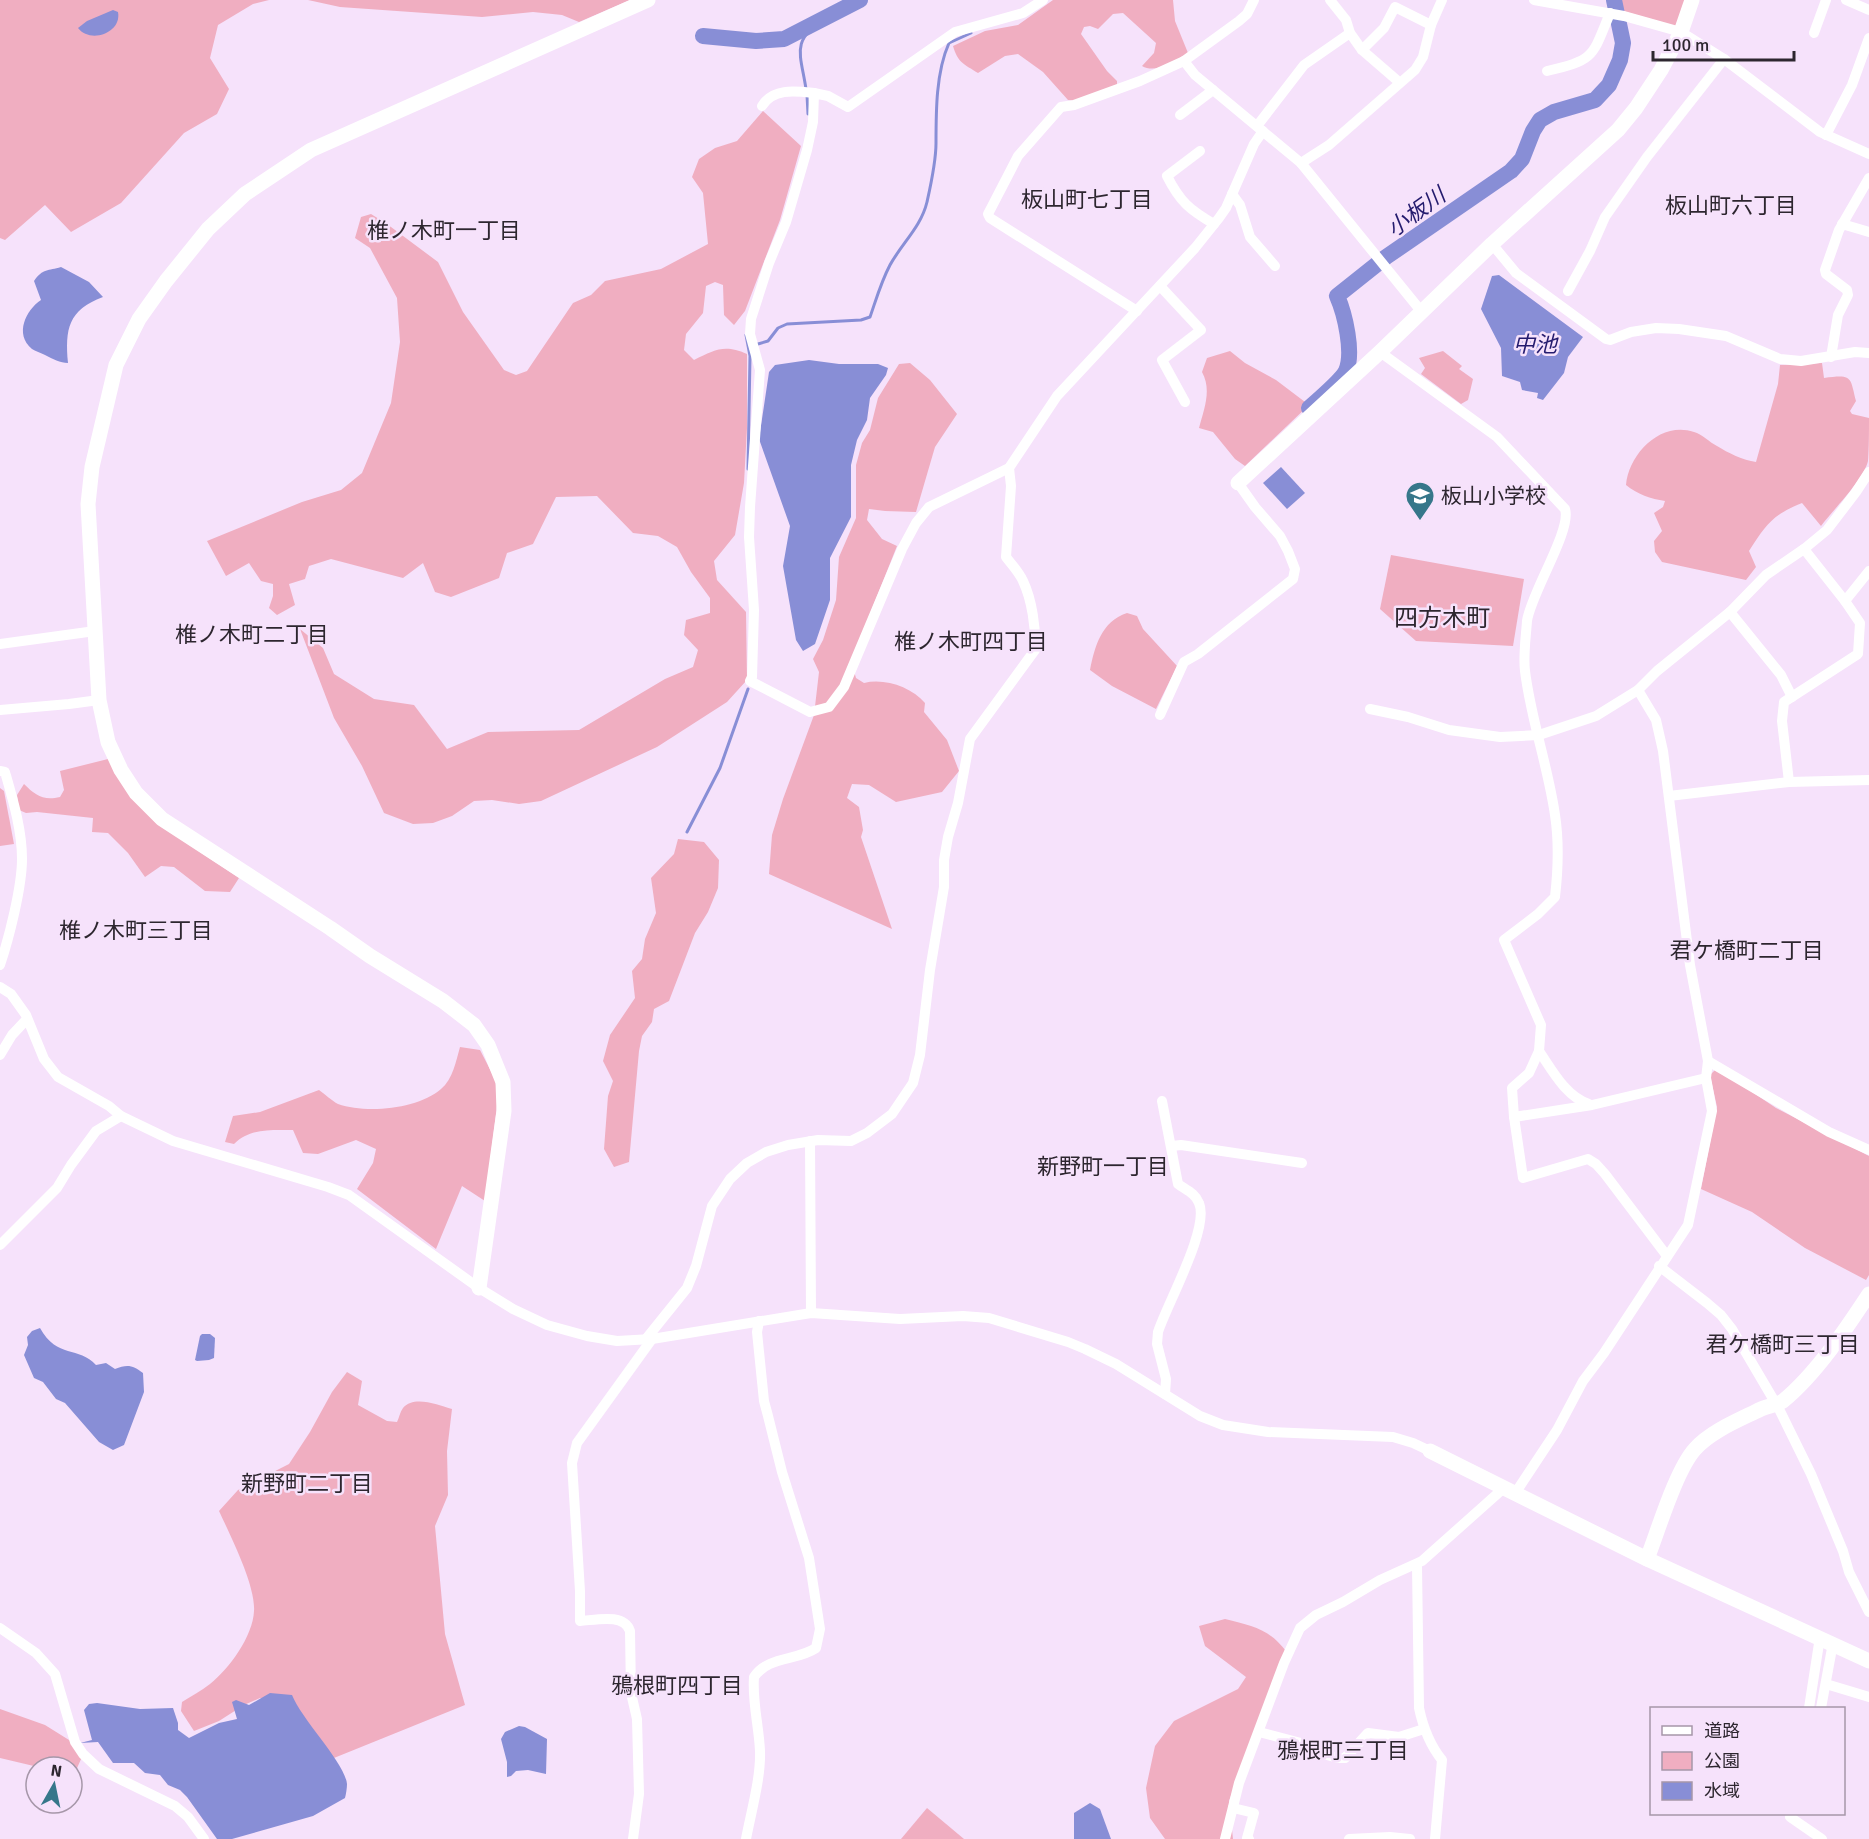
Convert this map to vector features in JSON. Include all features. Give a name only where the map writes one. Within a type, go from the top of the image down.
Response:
[{"type":"street","points":[[479,1288],[504,1111],[504,1082],[488,1045],[474,1025],[443,1001],[370,956],[162,819],[136,793],[121,770],[108,742],[99,700],[88,504],[96,447],[116,365],[139,319],[208,229],[245,194],[311,150],[648,0]]},
{"type":"street","points":[[762,106],[771,95],[781,92],[814,93],[828,96],[848,107],[955,32],[1023,13],[1043,0]]},
{"type":"street","points":[[1137,311],[990,218],[988,214],[1018,156],[1061,107],[1074,105],[1140,81],[1184,61],[1239,21],[1247,14],[1254,0]]},
{"type":"street","points":[[1301,163],[1329,145],[1414,70],[1423,57],[1431,25],[1442,0]]},
{"type":"street","points":[[1534,0],[1624,16],[1681,32],[1724,59],[1826,135],[1869,154]]},
{"type":"street","points":[[1160,715],[1184,662],[1198,654],[1293,579],[1295,569],[1280,536],[1238,483],[1380,352],[1492,244],[1618,130],[1646,95],[1681,32],[1692,0]]},
{"type":"street","points":[[1814,33],[1826,0]]},
{"type":"street","points":[[1846,0],[1869,10]]},
{"type":"street","points":[[1332,1],[1346,20],[1350,33],[1362,50],[1399,82]]},
{"type":"street","points":[[1362,50],[1384,28],[1395,7],[1431,25]]},
{"type":"street","points":[[1547,71],[1579,64],[1588,57],[1597,46],[1610,13]]},
{"type":"street","points":[[814,93],[813,122],[807,150],[786,222],[769,263],[752,319],[750,334],[760,370],[749,537],[754,610],[750,681],[810,712],[829,707],[844,687],[902,549],[916,523],[929,507],[1009,468],[1058,396],[1195,248],[1226,208],[1260,129],[1304,65],[1350,33]]},
{"type":"street","points":[[1826,135],[1864,64],[1869,38]]},
{"type":"street","points":[[1568,291],[1605,217],[1647,157],[1724,59]]},
{"type":"street","points":[[1184,61],[1195,75],[1301,163],[1421,311]]},
{"type":"street","points":[[1180,115],[1213,90]]},
{"type":"street","points":[[1200,151],[1167,176],[1185,205],[1214,224]]},
{"type":"street","points":[[1831,357],[1838,315],[1848,295],[1847,290],[1826,274],[1842,224],[1869,178]]},
{"type":"street","points":[[1232,194],[1240,206],[1250,237],[1275,266]]},
{"type":"street","points":[[1842,224],[1869,231]]},
{"type":"street","points":[[1492,244],[1516,273],[1606,339],[1611,340],[1631,332],[1656,328],[1700,330],[1726,336],[1780,358],[1801,361],[1855,352],[1869,353]]},
{"type":"street","points":[[1160,286],[1201,330],[1162,360],[1185,402]]},
{"type":"street","points":[[1380,352],[1497,437],[1565,509],[1563,530],[1537,588],[1528,619],[1525,669],[1556,817],[1557,879],[1555,897],[1538,914],[1504,940],[1541,1025],[1539,1051],[1529,1073],[1512,1088],[1514,1117],[1523,1178],[1588,1159],[1605,1174],[1667,1256]]},
{"type":"street","points":[[633,1839],[639,1794],[638,1719],[631,1693],[630,1631],[629,1626],[621,1620],[580,1621],[572,1463],[577,1443],[687,1288],[696,1266],[712,1206],[730,1179],[747,1163],[766,1152],[810,1141],[851,1141],[892,1114],[914,1083],[944,887],[944,860],[970,739],[1035,650],[1036,638],[1028,592],[1022,578],[1006,557],[1011,486],[1009,468]]},
{"type":"street","points":[[1370,709],[1408,717],[1449,730],[1500,737],[1539,735],[1596,716],[1638,690],[1730,612],[1766,575],[1827,530],[1869,473]]},
{"type":"street","points":[[1789,782],[1782,721],[1784,702],[1858,654],[1860,623],[1804,549]]},
{"type":"street","points":[[1845,601],[1869,571]]},
{"type":"street","points":[[1730,612],[1782,675],[1792,697]]},
{"type":"street","points":[[0,644],[95,631]]},
{"type":"street","points":[[1225,1839],[1239,1784],[1300,1628],[1316,1616],[1380,1580],[1417,1565],[1477,1514],[1510,1490],[1557,1430],[1582,1381],[1624,1323],[1659,1266],[1688,1225],[1712,1111],[1706,1078],[1708,1060],[1690,965],[1670,796],[1658,728],[1638,690]]},
{"type":"street","points":[[0,710],[99,700]]},
{"type":"street","points":[[0,771],[5,772],[15,809],[22,859],[20,886],[0,964]]},
{"type":"street","points":[[1670,796],[1789,782],[1869,780]]},
{"type":"street","points":[[0,987],[11,994],[27,1019],[44,1059],[58,1077],[121,1116],[173,1141],[328,1186],[349,1195],[479,1288],[547,1326],[617,1341],[649,1339],[811,1313],[900,1319],[963,1316],[989,1318],[1084,1349],[1116,1364],[1200,1416],[1236,1428],[1268,1432],[1393,1437],[1413,1443],[1647,1559],[1869,1660]]},
{"type":"street","points":[[0,1055],[12,1035],[27,1019]]},
{"type":"street","points":[[1539,1051],[1557,1078],[1578,1100],[1592,1105]]},
{"type":"street","points":[[1708,1060],[1828,1132],[1869,1150]]},
{"type":"street","points":[[1514,1117],[1592,1105],[1706,1078]]},
{"type":"street","points":[[1162,1101],[1178,1184],[1194,1196],[1200,1208],[1201,1217],[1192,1249],[1158,1332],[1156,1344],[1166,1379],[1165,1394]]},
{"type":"street","points":[[0,1245],[57,1188],[96,1131],[121,1116]]},
{"type":"street","points":[[810,1141],[811,1313]]},
{"type":"street","points":[[1172,1146],[1181,1145],[1302,1163]]},
{"type":"street","points":[[1659,1266],[1721,1315],[1776,1404],[1811,1474],[1843,1551],[1849,1572],[1869,1612]]},
{"type":"street","points":[[1647,1559],[1679,1475],[1694,1450],[1708,1438],[1733,1424],[1781,1403],[1836,1341],[1869,1293]]},
{"type":"street","points":[[746,1839],[760,1754],[754,1677],[765,1666],[808,1653],[816,1648],[820,1629],[809,1558],[764,1401],[757,1332],[759,1321]]},
{"type":"street","points":[[1417,1565],[1419,1708],[1424,1729],[1442,1760],[1435,1839]]},
{"type":"street","points":[[0,1628],[36,1653],[55,1674],[75,1742],[83,1754],[99,1769],[175,1806],[188,1816],[204,1839]]},
{"type":"street","points":[[1821,1707],[1826,1684],[1826,1640]]},
{"type":"street","points":[[1809,1707],[1826,1640]]},
{"type":"street","points":[[1826,1684],[1869,1697]]},
{"type":"street","points":[[1259,1732],[1301,1743],[1312,1752],[1345,1758],[1368,1733],[1399,1737],[1424,1729]]},
{"type":"street","points":[[1233,1808],[1254,1813],[1247,1839],[1249,1839]]},
{"type":"street","points":[[1791,1815],[1790,1817],[1822,1839]]},
{"type":"street","points":[[1349,1839],[1390,1837],[1410,1839]]},
{"type":"green space","points":[[0,0],[269,0],[253,4],[218,25],[210,58],[229,89],[217,114],[184,133],[121,203],[71,232],[45,205],[5,240],[0,238]]},
{"type":"green space","points":[[308,0],[630,0],[579,22],[562,15],[533,12],[482,17],[340,7]]},
{"type":"green space","points":[[1053,0],[1173,0],[1175,21],[1188,53],[1187,56],[1159,68],[1142,66],[1154,53],[1156,43],[1123,13],[1113,14],[1098,29],[1090,26],[1084,27],[1081,34],[1107,71],[1117,81],[1117,85],[1075,101],[1068,100],[1043,72],[1018,54],[1005,56],[978,73],[957,56],[953,46],[985,31],[1018,25]]},
{"type":"green space","points":[[1619,0],[1687,0],[1678,27],[1619,10]]},
{"type":"green space","points":[[763,111],[801,146],[780,220],[745,311],[734,325],[724,315],[723,285],[715,282],[706,286],[703,313],[686,334],[684,350],[694,360],[708,353],[726,349],[747,354],[744,483],[735,535],[714,561],[717,580],[746,612],[747,680],[727,702],[657,747],[541,801],[519,804],[492,800],[474,801],[452,816],[433,823],[413,824],[384,813],[362,766],[334,718],[300,629],[323,648],[334,674],[374,699],[414,705],[447,749],[488,732],[579,730],[665,679],[693,667],[698,650],[684,635],[686,620],[710,613],[710,598],[691,572],[677,547],[658,536],[633,533],[597,496],[556,497],[533,544],[507,553],[499,578],[451,597],[435,592],[423,563],[403,578],[331,559],[309,566],[305,579],[289,584],[295,605],[277,615],[269,608],[273,596],[273,584],[261,581],[249,563],[226,576],[207,541],[302,502],[341,490],[362,473],[391,403],[400,342],[397,298],[370,248],[355,238],[361,217],[371,214],[438,262],[463,312],[504,370],[516,375],[527,371],[573,303],[591,295],[605,281],[661,269],[708,244],[703,193],[692,177],[699,159],[715,148],[737,141]]},
{"type":"green space","points":[[1230,351],[1245,363],[1276,380],[1309,405],[1245,466],[1235,459],[1213,432],[1199,428],[1207,393],[1202,372],[1207,358]]},
{"type":"green space","points":[[1443,351],[1462,366],[1459,369],[1473,379],[1468,400],[1461,404],[1421,374],[1425,368],[1419,358]]},
{"type":"green space","points":[[910,363],[930,380],[957,414],[935,447],[916,512],[869,509],[867,520],[882,539],[897,546],[851,661],[856,678],[864,683],[880,682],[897,685],[913,692],[925,703],[924,712],[947,740],[959,771],[942,792],[896,802],[869,785],[852,784],[847,798],[859,807],[863,830],[861,837],[892,929],[769,874],[772,835],[814,715],[819,672],[813,659],[823,640],[836,600],[839,557],[856,518],[856,465],[862,443],[870,430],[878,398],[899,364]]},
{"type":"green space","points":[[1822,363],[1824,378],[1845,377],[1851,382],[1856,401],[1850,411],[1852,414],[1869,418],[1868,461],[1861,476],[1847,494],[1821,526],[1802,503],[1777,517],[1765,528],[1749,551],[1756,567],[1746,580],[1662,562],[1655,552],[1654,541],[1662,531],[1654,513],[1663,507],[1665,501],[1644,496],[1626,485],[1628,473],[1640,452],[1658,436],[1669,431],[1681,430],[1697,433],[1731,454],[1756,462],[1778,384],[1780,365]]},
{"type":"green space","points":[[1391,555],[1524,579],[1513,646],[1416,641],[1380,609]]},
{"type":"green space","points":[[1127,613],[1137,616],[1143,629],[1177,666],[1156,709],[1112,686],[1090,670],[1094,652],[1105,629],[1111,622]]},
{"type":"green space","points":[[108,759],[155,822],[239,878],[230,892],[205,891],[174,867],[161,866],[145,877],[128,853],[108,833],[92,832],[93,818],[37,812],[26,813],[19,810],[17,795],[24,784],[40,796],[60,797],[64,790],[60,771]]},
{"type":"green space","points":[[0,788],[4,791],[14,844],[0,846]]},
{"type":"green space","points":[[678,839],[704,842],[719,860],[718,888],[708,912],[695,933],[669,1001],[654,1009],[652,1022],[642,1036],[629,1162],[614,1167],[604,1149],[608,1096],[613,1081],[603,1061],[610,1035],[635,998],[632,971],[642,959],[645,939],[656,913],[651,878],[674,854]]},
{"type":"green space","points":[[460,1047],[480,1050],[495,1079],[498,1098],[485,1201],[462,1186],[436,1249],[357,1189],[373,1163],[376,1149],[356,1140],[318,1154],[303,1153],[293,1130],[261,1131],[247,1135],[234,1144],[225,1142],[233,1116],[260,1112],[319,1090],[338,1104],[363,1109],[392,1108],[419,1101],[431,1096],[445,1085],[454,1070]]},
{"type":"green space","points":[[1715,1070],[1724,1073],[1776,1108],[1869,1156],[1869,1275],[1866,1280],[1805,1248],[1752,1212],[1701,1189],[1717,1107],[1710,1075]]},
{"type":"green space","points":[[347,1372],[362,1381],[358,1405],[387,1421],[397,1422],[403,1408],[413,1402],[433,1403],[452,1409],[447,1451],[448,1495],[435,1526],[445,1634],[465,1705],[329,1760],[293,1710],[260,1698],[219,1721],[194,1731],[181,1711],[182,1702],[210,1684],[225,1670],[245,1641],[253,1621],[254,1601],[247,1575],[219,1511],[238,1490],[289,1464],[332,1392]]},
{"type":"green space","points":[[1225,1619],[1266,1633],[1286,1651],[1229,1801],[1233,1839],[1165,1839],[1150,1818],[1146,1788],[1155,1746],[1174,1721],[1238,1689],[1246,1677],[1205,1646],[1199,1626]]},
{"type":"green space","points":[[0,1709],[45,1725],[85,1750],[83,1755],[24,1755],[24,1764],[0,1758]]},
{"type":"green space","points":[[927,1808],[964,1839],[901,1839]]},
{"type":"water","points":[[113,10],[118,12],[118,19],[110,31],[97,36],[83,33],[78,28],[87,21]]},
{"type":"water","points":[[61,267],[89,282],[103,297],[82,308],[71,322],[67,340],[68,363],[32,349],[27,343],[23,330],[27,316],[41,300],[34,281],[43,272]]},
{"type":"water","name":"中池","points":[[1499,275],[1583,337],[1568,357],[1564,373],[1543,400],[1537,398],[1538,393],[1522,390],[1520,382],[1502,376],[1501,348],[1481,309],[1492,276]]},
{"type":"water","points":[[809,360],[839,364],[878,364],[888,368],[886,375],[870,398],[867,420],[857,440],[851,465],[851,517],[830,558],[830,600],[815,644],[803,651],[796,640],[783,566],[790,526],[759,439],[769,372],[775,365]]},
{"type":"water","points":[[1281,467],[1305,493],[1287,509],[1263,483]]},
{"type":"water","points":[[40,1328],[54,1344],[89,1359],[96,1365],[106,1363],[115,1369],[130,1366],[143,1373],[144,1392],[124,1445],[113,1450],[99,1442],[65,1403],[56,1399],[43,1382],[34,1378],[24,1355],[28,1345],[27,1337],[32,1331]]},
{"type":"water","points":[[202,1334],[210,1334],[215,1338],[214,1358],[197,1361],[195,1360]]},
{"type":"water","points":[[270,1693],[292,1695],[339,1765],[347,1784],[345,1798],[313,1816],[232,1839],[217,1839],[187,1797],[180,1790],[168,1785],[160,1775],[145,1773],[134,1763],[113,1763],[98,1742],[80,1743],[92,1740],[84,1710],[89,1704],[140,1709],[173,1708],[178,1730],[189,1738],[219,1723],[237,1719],[232,1702],[236,1700],[249,1705]]},
{"type":"water","points":[[519,1726],[547,1739],[546,1774],[528,1770],[516,1771],[507,1777],[507,1762],[501,1739],[505,1732]]},
{"type":"water","points":[[1090,1803],[1100,1809],[1111,1839],[1074,1839],[1074,1813]]},
{"type":"waterway","points":[[703,36],[756,41],[784,39],[860,0]]},
{"type":"waterway","name":"小板川","points":[[1309,408],[1346,371],[1349,354],[1348,334],[1337,296],[1386,257],[1511,171],[1522,159],[1540,120],[1554,112],[1595,100],[1609,85],[1620,60],[1623,43],[1614,0]]},
{"type":"waterway","points":[[806,89],[800,49],[806,34],[824,20]]},
{"type":"waterway","points":[[758,344],[768,341],[778,328],[787,324],[861,320],[870,317],[887,271],[911,235],[927,202],[935,158],[938,92],[945,54],[949,43],[971,33]]},
{"type":"waterway","points":[[807,95],[808,114]]},
{"type":"waterway","points":[[746,335],[750,356],[748,469]]},
{"type":"waterway","points":[[687,832],[720,768],[748,689]]},
{"type":"place","name":"板山小学校","points":[[1420,522]]},
{"type":"district","name":"板山町七丁目","points":[[1087,199]]},
{"type":"district","name":"板山町六丁目","points":[[1731,205]]},
{"type":"district","name":"椎ノ木町一丁目","points":[[444,230]]},
{"type":"district","name":"四方木町","points":[[1442,618]]},
{"type":"district","name":"椎ノ木町二丁目","points":[[252,634]]},
{"type":"district","name":"椎ノ木町四丁目","points":[[971,641]]},
{"type":"district","name":"椎ノ木町三丁目","points":[[136,930]]},
{"type":"district","name":"君ケ橋町二丁目","points":[[1747,950]]},
{"type":"district","name":"新野町一丁目","points":[[1103,1166]]},
{"type":"district","name":"君ケ橋町三丁目","points":[[1783,1344]]},
{"type":"district","name":"新野町二丁目","points":[[307,1483]]},
{"type":"district","name":"鴉根町四丁目","points":[[677,1685]]},
{"type":"district","name":"鴉根町三丁目","points":[[1343,1750]]}]
